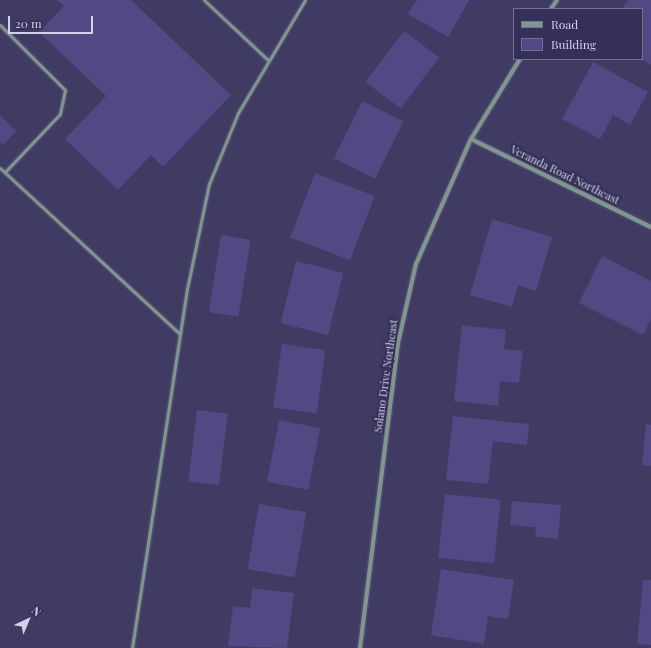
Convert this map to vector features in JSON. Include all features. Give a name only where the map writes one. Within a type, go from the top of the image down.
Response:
[{"type":"street","name":"Solano Drive Northeast","points":[[360,648],[398,343],[416,264],[471,139],[519,60]]},
{"type":"street","name":"Veranda Road Northeast","points":[[471,139],[651,228]]},
{"type":"lane","points":[[204,0],[269,61]]},
{"type":"lane","points":[[132,648],[180,334],[208,184],[238,113],[305,0]]},
{"type":"lane","points":[[0,25],[65,90],[60,114],[5,172]]},
{"type":"lane","points":[[0,168],[180,334]]},
{"type":"building","points":[[57,0],[131,0],[231,95],[163,167],[151,155],[118,190],[65,139],[106,96],[39,32],[64,6]]},
{"type":"building","points":[[417,0],[469,0],[448,37],[408,14]]},
{"type":"building","points":[[628,0],[651,0],[651,65],[643,60],[643,8],[623,8]]},
{"type":"building","points":[[404,31],[439,57],[401,109],[365,82]]},
{"type":"building","points":[[593,62],[648,92],[630,125],[613,115],[600,139],[562,119]]},
{"type":"building","points":[[362,101],[403,121],[375,179],[334,159]]},
{"type":"building","points":[[0,115],[16,131],[3,145],[0,142]]},
{"type":"building","points":[[315,173],[375,196],[350,260],[290,237]]},
{"type":"building","points":[[492,219],[552,237],[536,291],[518,285],[512,307],[470,295]]},
{"type":"building","points":[[221,235],[251,240],[238,317],[209,312]]},
{"type":"building","points":[[602,256],[651,281],[651,319],[643,335],[579,303]]},
{"type":"building","points":[[296,261],[344,273],[328,335],[281,323]]},
{"type":"building","points":[[462,325],[506,330],[504,349],[523,351],[519,383],[500,381],[498,406],[454,401]]},
{"type":"building","points":[[282,344],[326,350],[317,414],[273,407]]},
{"type":"building","points":[[197,410],[228,414],[219,485],[188,481]]},
{"type":"building","points":[[453,416],[529,424],[527,445],[493,441],[488,484],[446,480]]},
{"type":"building","points":[[279,420],[320,428],[308,490],[267,482]]},
{"type":"building","points":[[646,424],[651,425],[651,466],[642,465]]},
{"type":"building","points":[[445,494],[501,500],[494,564],[438,558]]},
{"type":"building","points":[[512,501],[561,505],[558,539],[535,537],[536,527],[510,525]]},
{"type":"building","points":[[259,504],[306,512],[295,577],[248,569]]},
{"type":"building","points":[[441,569],[514,580],[508,619],[488,616],[484,644],[431,635]]},
{"type":"building","points":[[643,580],[651,580],[651,645],[637,644]]},
{"type":"building","points":[[252,588],[294,593],[287,648],[228,646],[233,606],[250,608]]}]
